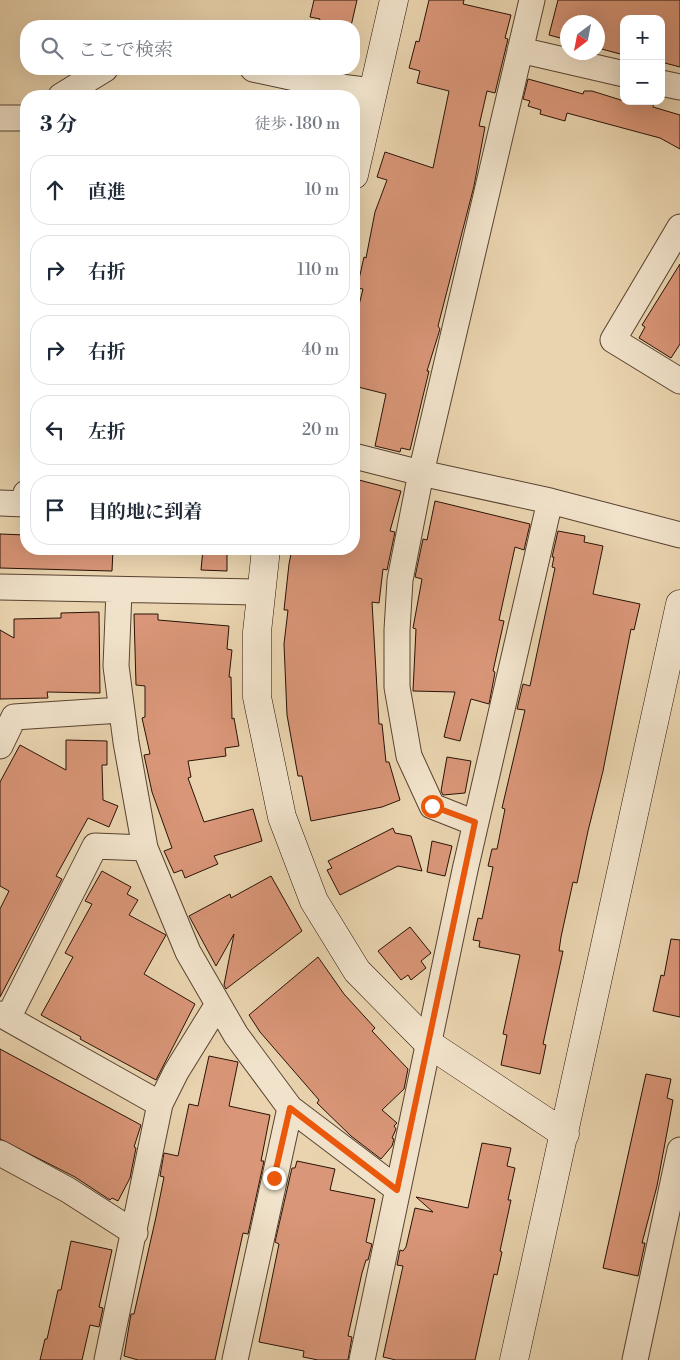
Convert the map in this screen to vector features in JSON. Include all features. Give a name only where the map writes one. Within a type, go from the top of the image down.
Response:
[{"type":"street","points":[[360,148],[394,0]]},
{"type":"street","points":[[475,822],[432,806],[408,756],[397,686],[397,630],[400,580],[421,473],[532,0]]},
{"type":"street","points":[[520,50],[620,73]]},
{"type":"street","points":[[71,90],[95,75]]},
{"type":"street","points":[[281,75],[332,86],[373,91]]},
{"type":"street","points":[[665,84],[680,87]]},
{"type":"street","points":[[0,118],[20,118]]},
{"type":"street","points":[[680,227],[613,340],[680,381]]},
{"type":"street","points":[[360,458],[550,501],[680,535]]},
{"type":"street","points":[[362,1360],[475,822],[550,501]]},
{"type":"street","points":[[0,503],[20,504]]},
{"type":"street","points":[[265,555],[260,592],[257,697],[282,817],[314,901],[357,971],[429,1044],[565,1134]]},
{"type":"street","points":[[0,587],[119,591],[260,592]]},
{"type":"street","points":[[119,591],[116,666],[121,710],[144,848],[188,952],[236,1035],[290,1108],[397,1190]]},
{"type":"street","points":[[514,1360],[680,604]]},
{"type":"street","points":[[0,746],[14,717],[121,710]]},
{"type":"street","points":[[144,848],[94,846],[4,1016],[160,1104]]},
{"type":"street","points":[[107,1360],[135,1233],[160,1104],[176,1072],[218,1004]]},
{"type":"street","points":[[235,1360],[290,1108]]},
{"type":"street","points":[[635,1360],[674,1207],[680,1150]]},
{"type":"street","points":[[0,1153],[68,1190],[135,1233]]},
{"type":"building","points":[[314,0],[357,0],[352,20],[320,20],[310,17]]},
{"type":"building","points":[[429,0],[464,0],[463,4],[511,15],[505,38],[508,39],[495,93],[487,91],[479,126],[485,127],[474,186],[438,326],[440,329],[427,371],[429,371],[410,450],[401,448],[400,452],[375,446],[386,394],[360,388],[360,301],[363,289],[360,288],[360,275],[364,257],[366,258],[375,212],[387,180],[377,177],[385,152],[433,168],[449,91],[417,83],[420,71],[409,68],[416,41],[419,42]]},
{"type":"building","points":[[558,0],[680,0],[680,67],[665,63],[665,15],[620,15],[620,54],[605,50],[605,15],[560,15],[560,38],[549,35]]},
{"type":"building","points":[[528,79],[583,94],[584,91],[592,91],[620,100],[620,105],[653,105],[653,107],[680,115],[680,149],[660,138],[567,113],[565,121],[540,114],[541,110],[528,106],[530,101],[523,99]]},
{"type":"building","points":[[680,264],[680,344],[671,358],[639,338],[645,327],[642,325]]},
{"type":"building","points":[[360,480],[401,491],[390,531],[395,532],[387,570],[383,569],[379,603],[372,602],[379,724],[382,724],[386,762],[389,762],[400,800],[382,807],[311,821],[302,776],[298,776],[287,715],[284,644],[288,610],[284,610],[291,555],[360,555]]},
{"type":"building","points":[[435,501],[530,524],[524,550],[515,547],[499,620],[504,621],[493,671],[495,672],[489,704],[471,699],[460,741],[444,737],[455,692],[413,691],[416,629],[413,628],[422,579],[415,577],[423,539],[427,540]]},
{"type":"building","points":[[558,531],[585,536],[584,542],[603,546],[593,594],[640,604],[634,630],[631,629],[603,771],[577,883],[573,882],[561,937],[559,951],[563,951],[543,1044],[546,1045],[540,1074],[501,1065],[507,1035],[503,1034],[520,955],[479,947],[480,941],[473,940],[478,918],[482,919],[493,867],[488,866],[492,849],[497,849],[505,809],[502,808],[525,710],[517,709],[523,684],[530,686],[555,568],[552,567],[554,557],[552,557]]},
{"type":"building","points":[[0,534],[20,535],[20,555],[113,555],[112,571],[0,568]]},
{"type":"building","points":[[202,555],[227,555],[227,571],[201,570]]},
{"type":"building","points":[[99,612],[100,693],[47,692],[48,698],[0,699],[0,630],[14,638],[14,619],[61,618],[61,613]]},
{"type":"building","points":[[134,614],[158,614],[158,620],[229,626],[227,649],[232,650],[229,677],[231,677],[232,719],[234,718],[239,746],[225,748],[226,756],[188,761],[191,777],[188,778],[204,822],[253,809],[262,841],[214,856],[218,864],[185,878],[182,870],[174,873],[164,851],[172,848],[152,792],[144,755],[150,754],[142,718],[145,717],[145,686],[136,685]]},
{"type":"building","points":[[66,740],[107,741],[107,765],[102,765],[103,800],[118,806],[109,827],[88,818],[56,876],[62,879],[0,997],[0,909],[9,891],[0,886],[0,782],[20,745],[66,770]]},
{"type":"building","points":[[447,757],[471,761],[465,793],[443,795],[441,791]]},
{"type":"building","points":[[393,828],[395,833],[411,836],[422,871],[398,866],[340,895],[327,870],[332,868],[328,861]]},
{"type":"building","points":[[432,841],[452,846],[445,876],[427,872]]},
{"type":"building","points":[[102,871],[131,887],[127,894],[138,900],[129,915],[166,935],[144,974],[195,1004],[156,1080],[80,1039],[81,1037],[41,1015],[73,957],[65,953],[92,904],[85,901]]},
{"type":"building","points":[[271,876],[302,931],[226,989],[224,985],[234,934],[216,966],[189,916],[230,894],[231,898]]},
{"type":"building","points":[[410,927],[431,953],[421,961],[426,968],[411,980],[408,975],[401,980],[378,951]]},
{"type":"building","points":[[671,939],[680,940],[680,1017],[653,1011],[661,975],[664,976]]},
{"type":"building","points":[[318,957],[344,994],[375,1028],[372,1031],[408,1069],[404,1089],[382,1110],[397,1123],[394,1126],[396,1129],[392,1138],[394,1139],[392,1146],[381,1159],[351,1136],[317,1103],[319,1100],[260,1032],[249,1015]]},
{"type":"building","points":[[0,1049],[141,1125],[134,1147],[136,1148],[130,1178],[118,1201],[112,1198],[110,1200],[75,1177],[0,1139]]},
{"type":"building","points":[[209,1056],[238,1062],[229,1106],[270,1115],[261,1161],[264,1161],[248,1234],[243,1233],[215,1360],[138,1360],[124,1356],[131,1314],[134,1314],[164,1177],[160,1176],[164,1153],[178,1156],[189,1104],[198,1106]]},
{"type":"building","points":[[646,1074],[671,1079],[667,1098],[673,1100],[657,1186],[642,1243],[645,1243],[638,1276],[603,1268]]},
{"type":"building","points":[[482,1143],[511,1148],[507,1166],[515,1168],[508,1200],[511,1200],[500,1251],[502,1252],[497,1275],[494,1274],[475,1360],[396,1360],[383,1357],[403,1266],[397,1265],[400,1250],[403,1251],[406,1247],[415,1208],[433,1212],[416,1197],[468,1208]]},
{"type":"building","points":[[297,1161],[335,1169],[330,1190],[375,1199],[366,1242],[372,1244],[362,1273],[348,1336],[352,1337],[348,1360],[318,1360],[303,1357],[304,1351],[259,1342],[279,1244],[275,1242],[292,1168],[295,1168]]},
{"type":"building","points":[[71,1241],[112,1250],[99,1307],[103,1308],[99,1327],[90,1325],[82,1360],[40,1360],[45,1339],[47,1339],[58,1290],[61,1290]]},
{"type":"route","points":[[274,1178],[290,1108],[397,1190],[475,822],[432,806]]}]
